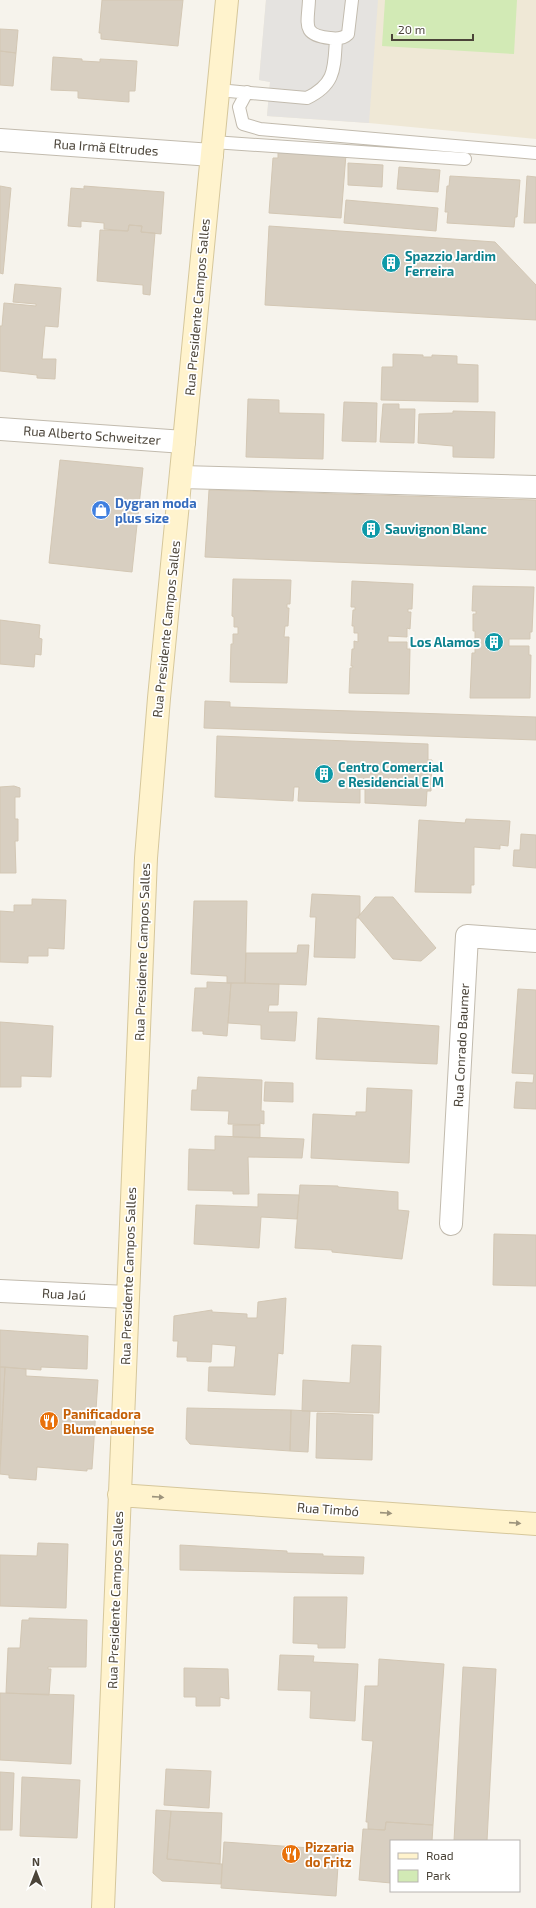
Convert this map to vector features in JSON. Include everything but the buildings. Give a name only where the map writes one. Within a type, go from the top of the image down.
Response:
[{"type":"main road","name":"Rua Presidente Campos Salles","points":[[103,1908],[146,858],[158,698],[227,0]]},
{"type":"main road","name":"Rua Timbó","points":[[119,1495],[536,1524]]},
{"type":"street","name":"Rua Irmã Eltrudes","points":[[0,140],[212,148]]},
{"type":"street","name":"Rua Alberto Schweitzer","points":[[0,429],[184,442]]},
{"type":"street","points":[[181,477],[536,487]]},
{"type":"street","name":"Rua Conrado Baumer","points":[[451,1224],[467,936],[536,940]]},
{"type":"street","name":"Rua Jaú","points":[[0,1291],[127,1297]]},
{"type":"lane","points":[[310,0],[308,25],[310,32],[314,35],[336,39],[344,38],[348,34],[352,0]]},
{"type":"lane","points":[[218,90],[307,98],[320,91],[329,82],[335,62],[336,39]]},
{"type":"lane","points":[[247,92],[239,107],[243,124],[260,129],[536,153]]},
{"type":"lane","points":[[212,148],[466,159]]},
{"type":"shaded area","points":[[266,0],[536,0],[536,139],[369,123],[267,116],[270,82],[259,80]]},
{"type":"shaded area","points":[[266,0],[378,0],[369,123],[267,116],[270,82],[259,80]]},
{"type":"green space","points":[[385,0],[517,0],[514,54],[382,46]]},
{"type":"place","name":"Spazzio Jardim Ferreira","points":[[391,263]]},
{"type":"place","name":"Dygran moda plus size","points":[[101,510]]},
{"type":"place","name":"Sauvignon Blanc","points":[[371,529]]},
{"type":"place","name":"Los Alamos","points":[[494,642]]},
{"type":"place","name":"Centro Comercial e Residencial E M","points":[[324,774]]},
{"type":"place","name":"Panificadora Blumenauense","points":[[49,1421]]},
{"type":"place","name":"Pizzaria do Fritz","points":[[291,1854]]}]
